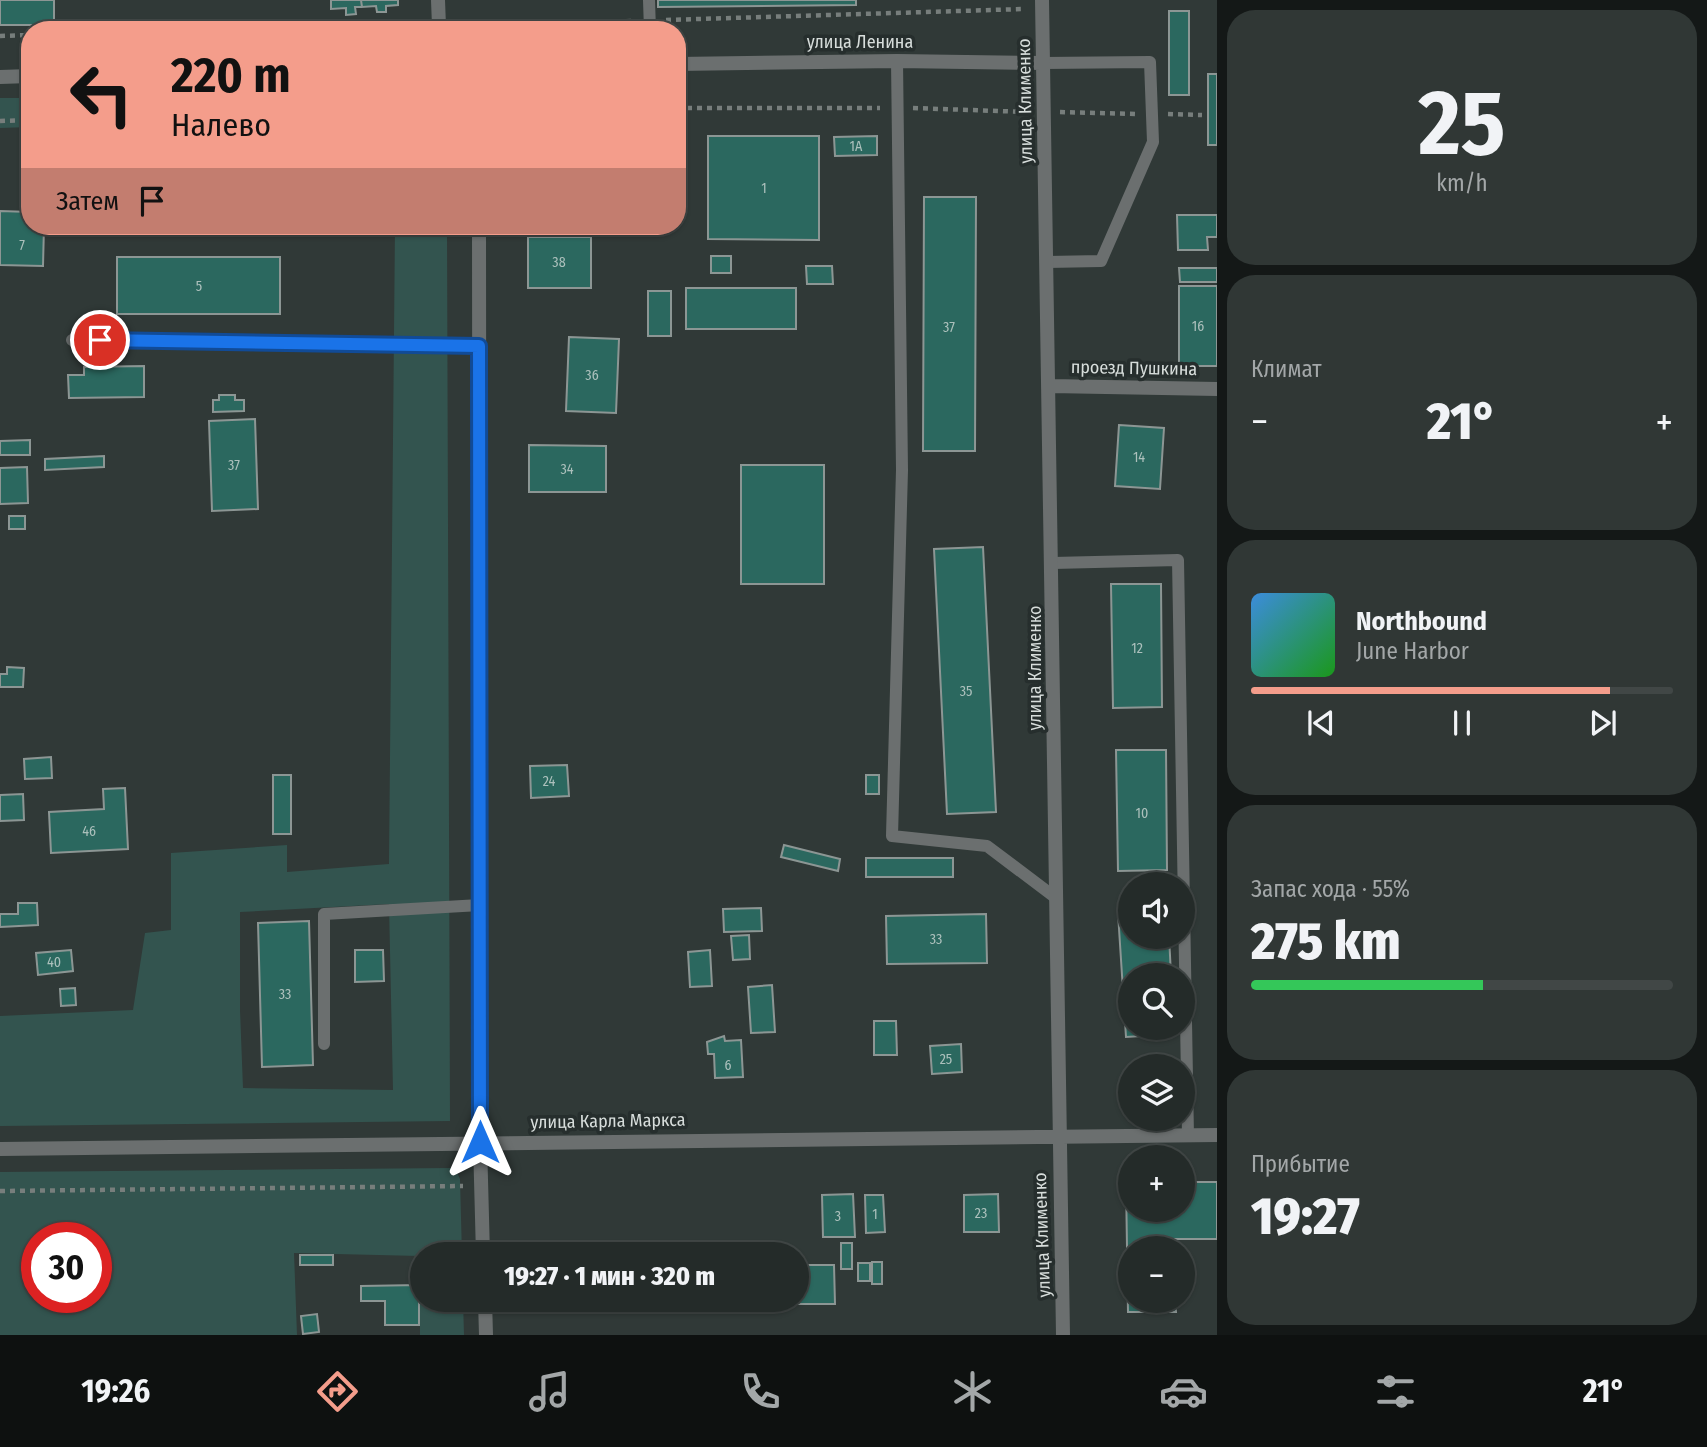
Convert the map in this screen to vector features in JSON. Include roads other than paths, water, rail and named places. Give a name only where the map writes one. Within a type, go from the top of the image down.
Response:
[{"type":"street","points":[[438,0],[439,21]]},
{"type":"street","name":"улица Клименко","points":[[1042,0],[1053,564],[1058,1136],[1063,1335]]},
{"type":"street","name":"улица Ленина","points":[[686,64],[897,61],[1043,63]]},
{"type":"street","points":[[0,77],[21,76]]},
{"type":"street","points":[[479,235],[480,1142],[483,1242]]},
{"type":"street","name":"проезд Пушкина","points":[[1050,386],[1217,389]]},
{"type":"street","name":"улица Карла Маркса","points":[[0,1149],[1217,1135]]},
{"type":"street","points":[[485,1312],[486,1335]]},
{"type":"lane","points":[[649,0],[650,21]]},
{"type":"lane","points":[[897,61],[902,470],[892,836],[986,846],[1056,898]]},
{"type":"lane","points":[[1043,63],[1150,62],[1153,142],[1101,261],[1047,262]]},
{"type":"lane","points":[[72,340],[479,346]]},
{"type":"lane","points":[[1053,564],[1178,560],[1188,1136]]},
{"type":"lane","points":[[324,1044],[324,914],[480,905]]}]
